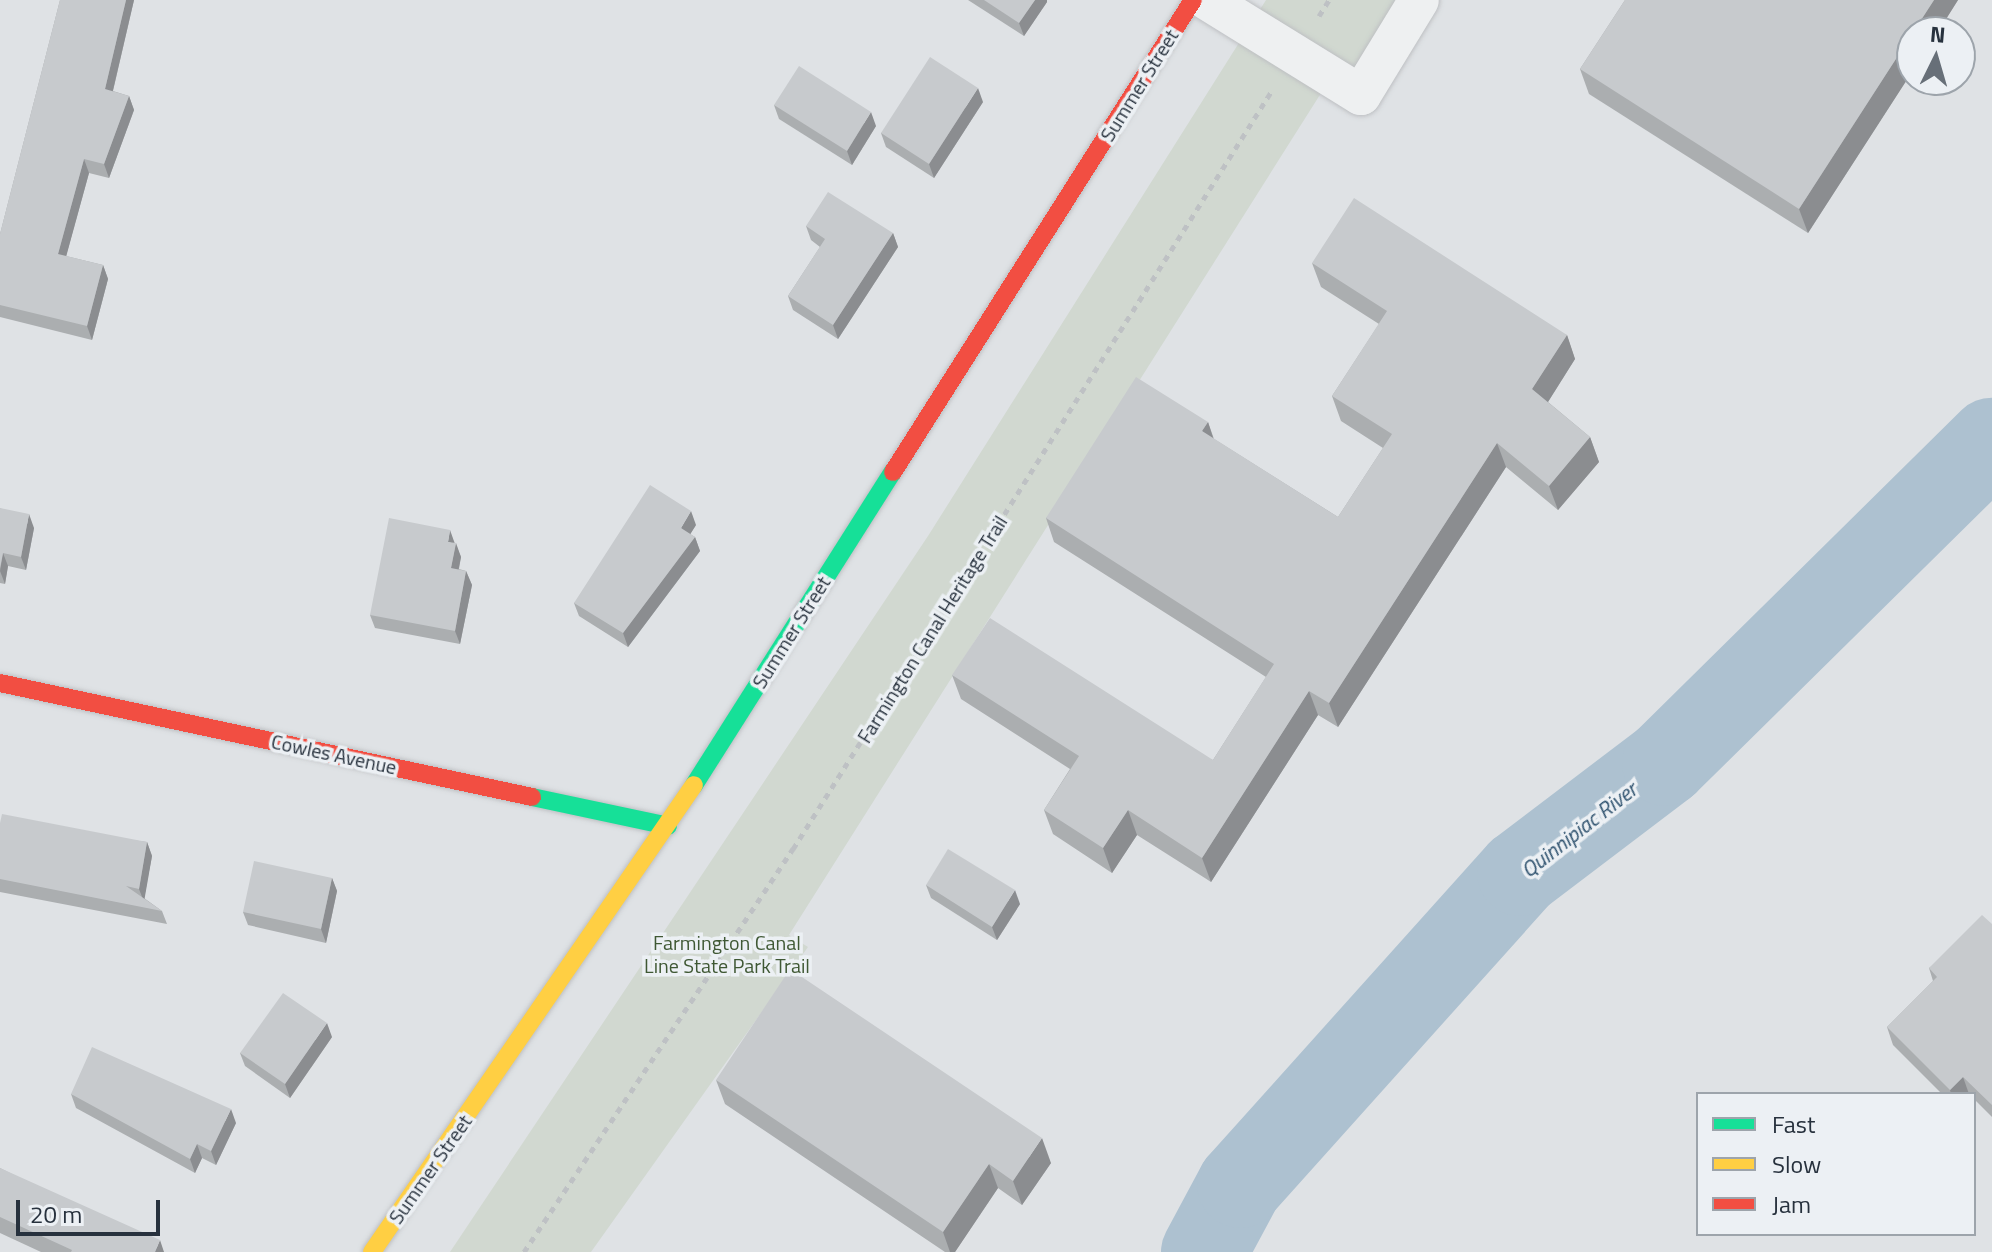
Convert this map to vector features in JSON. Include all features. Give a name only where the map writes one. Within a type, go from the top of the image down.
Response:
[{"type":"street","name":"Summer Street","points":[[372,1252],[668,826],[1193,0]]},
{"type":"street","points":[[1207,0],[1361,95],[1419,0]]},
{"type":"street","name":"Cowles Avenue","points":[[0,683],[668,826]]},
{"type":"path","name":"Farmington Canal Heritage Trail","points":[[524,1252],[793,849],[1329,0]]},
{"type":"green space","name":"Farmington Canal Line State Park Trail","points":[[1266,0],[1406,0],[1342,102],[1323,90],[789,935],[808,947],[591,1252],[450,1252],[928,536]]},
{"type":"building","points":[[60,0],[126,0],[105,89],[129,96],[104,164],[84,159],[58,254],[103,265],[87,326],[0,305],[0,234]]},
{"type":"building","points":[[984,0],[1035,0],[1019,23]]},
{"type":"building","points":[[1625,0],[1934,0],[1924,16],[1896,16],[1896,59],[1799,209],[1580,69]]},
{"type":"building","points":[[930,57],[978,88],[929,164],[881,133]]},
{"type":"building","points":[[799,66],[871,112],[847,151],[774,105]]},
{"type":"building","points":[[828,192],[893,233],[833,325],[788,296],[825,239],[806,226]]},
{"type":"building","points":[[1354,198],[1567,335],[1532,389],[1590,437],[1549,486],[1497,443],[1329,703],[1309,691],[1202,858],[1128,810],[1103,848],[1044,810],[1079,756],[952,675],[990,618],[1213,760],[1274,664],[1046,518],[1136,377],[1208,422],[1202,431],[1338,517],[1392,434],[1332,396],[1387,311],[1312,263]]},
{"type":"building","points":[[650,485],[691,511],[681,528],[695,537],[623,633],[574,603]]},
{"type":"building","points":[[0,508],[29,514],[21,557],[3,553],[0,568]]},
{"type":"building","points":[[389,518],[450,530],[448,542],[456,543],[451,568],[466,571],[455,631],[370,615]]},
{"type":"building","points":[[2,814],[147,842],[139,889],[126,886],[162,911],[0,879]]},
{"type":"building","points":[[948,849],[1015,890],[992,927],[926,885]]},
{"type":"building","points":[[254,861],[332,878],[321,929],[243,912]]},
{"type":"building","points":[[1982,915],[1992,924],[1992,1105],[1963,1077],[1950,1090],[1887,1027],[1937,977],[1929,968]]},
{"type":"building","points":[[790,969],[1042,1138],[1013,1181],[989,1164],[943,1232],[716,1080]]},
{"type":"building","points":[[283,993],[327,1023],[285,1084],[240,1053]]},
{"type":"building","points":[[92,1047],[231,1109],[211,1151],[197,1144],[190,1159],[71,1094]]},
{"type":"building","points":[[0,1168],[160,1240],[155,1252],[71,1252],[0,1217]]},
{"type":"waterway","name":"Quinnipiac River","points":[[1204,1252],[1240,1185],[1520,873],[1665,763],[1992,441]]},
{"type":"traffic: fast","points":[[694,785],[893,472]]},
{"type":"traffic: fast","points":[[532,797],[668,826]]},
{"type":"traffic: slow","points":[[372,1252],[694,785]]},
{"type":"traffic: jam","points":[[893,472],[1193,0]]},
{"type":"traffic: jam","points":[[0,683],[532,797]]}]
